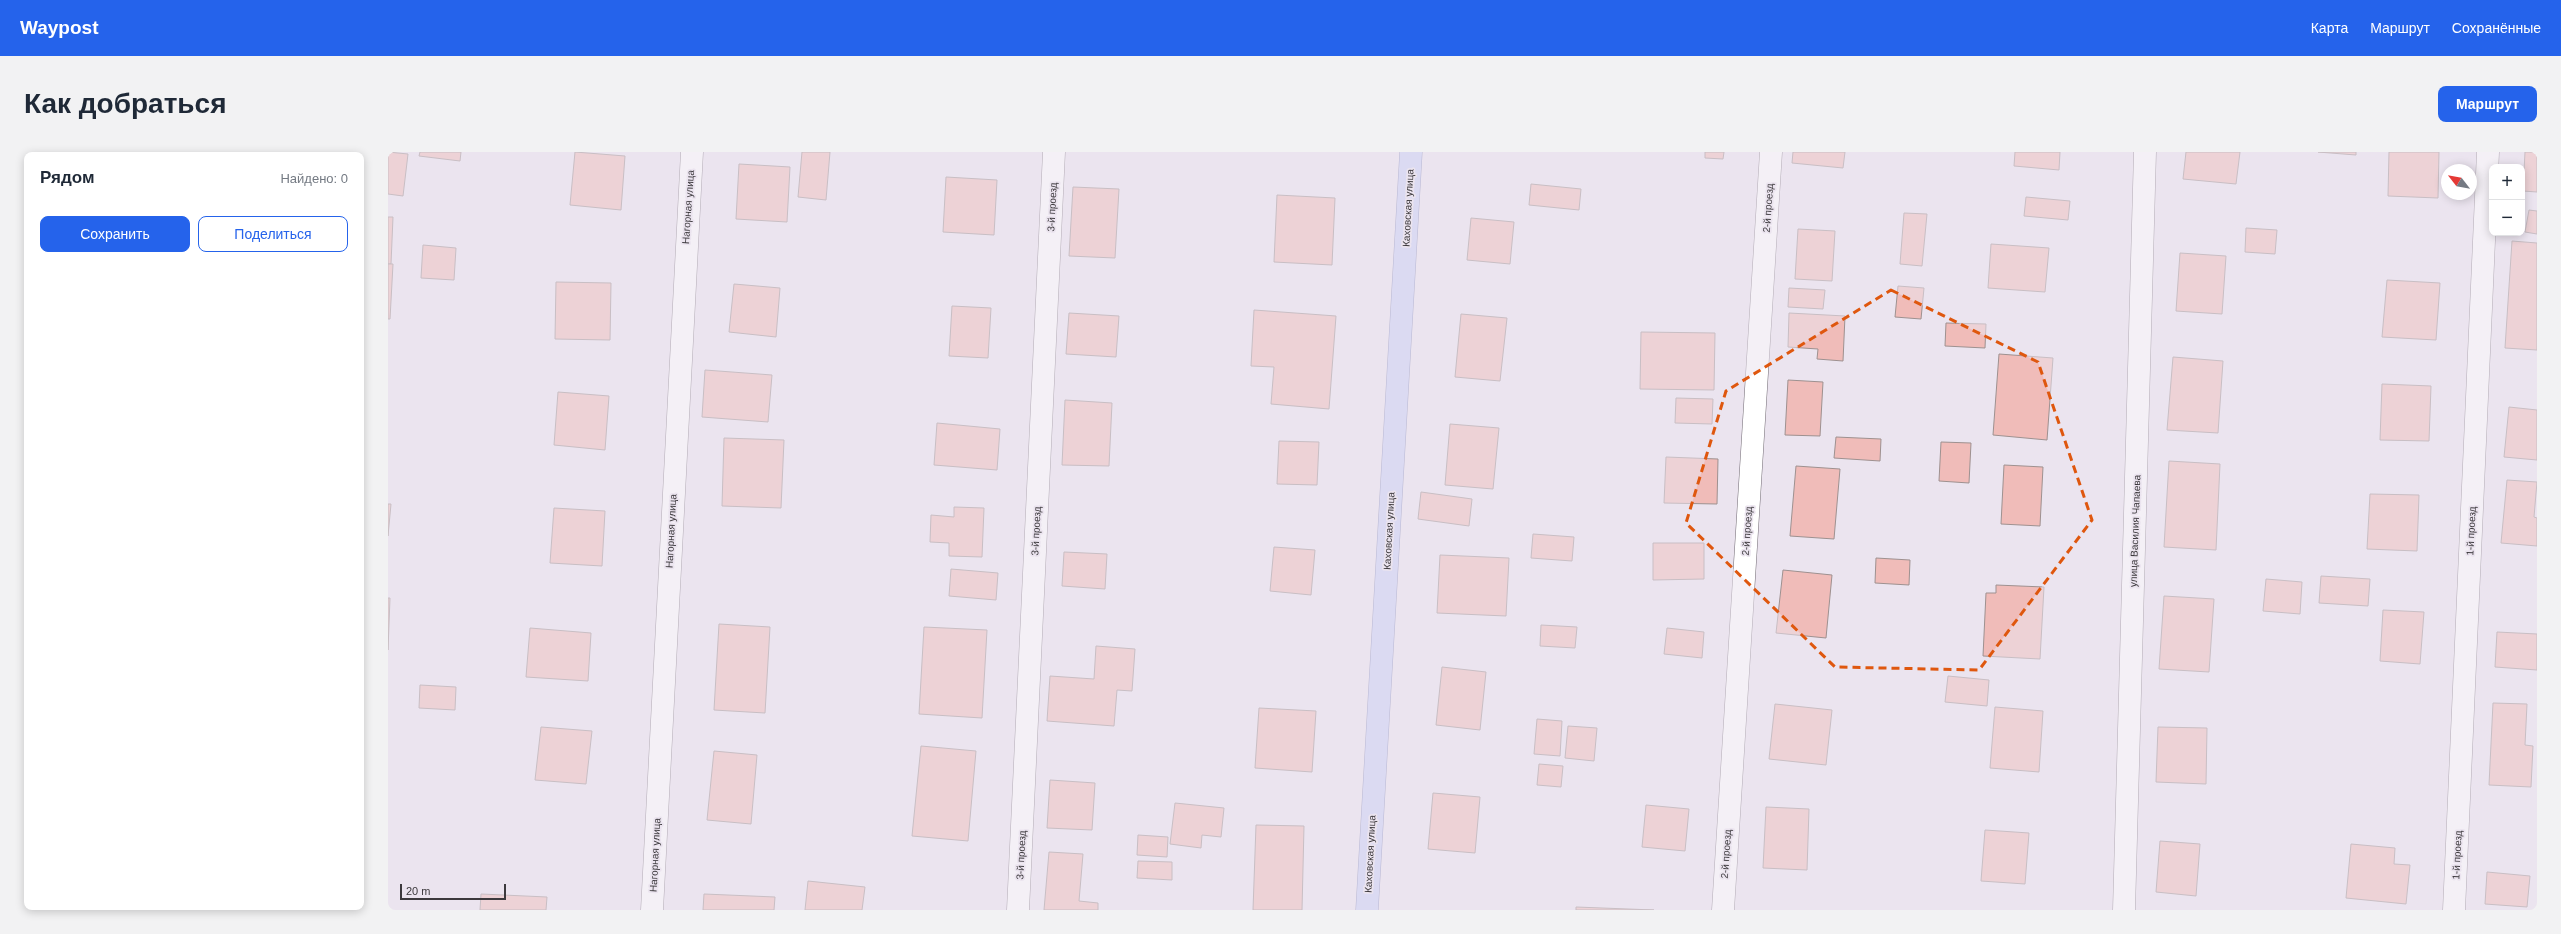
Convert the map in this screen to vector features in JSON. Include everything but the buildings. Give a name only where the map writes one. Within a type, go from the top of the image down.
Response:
[{"type":"main road","name":"Каховская улица","points":[[1367,910],[1411,152]]},
{"type":"street","name":"Нагорная улица","points":[[652,910],[692,152]]},
{"type":"street","name":"3-й проезд","points":[[1018,910],[1054,152]]},
{"type":"street","name":"2-й проезд","points":[[1723,910],[1771,152]]},
{"type":"street","name":"улица Василия Чапаева","points":[[2124,910],[2145,152]]},
{"type":"street","name":"1-й проезд","points":[[2454,910],[2488,152]]},
{"type":"highlighted area","points":[[1891,290],[2038,362],[2092,520],[1979,670],[1835,667],[1686,523],[1726,391]]}]
